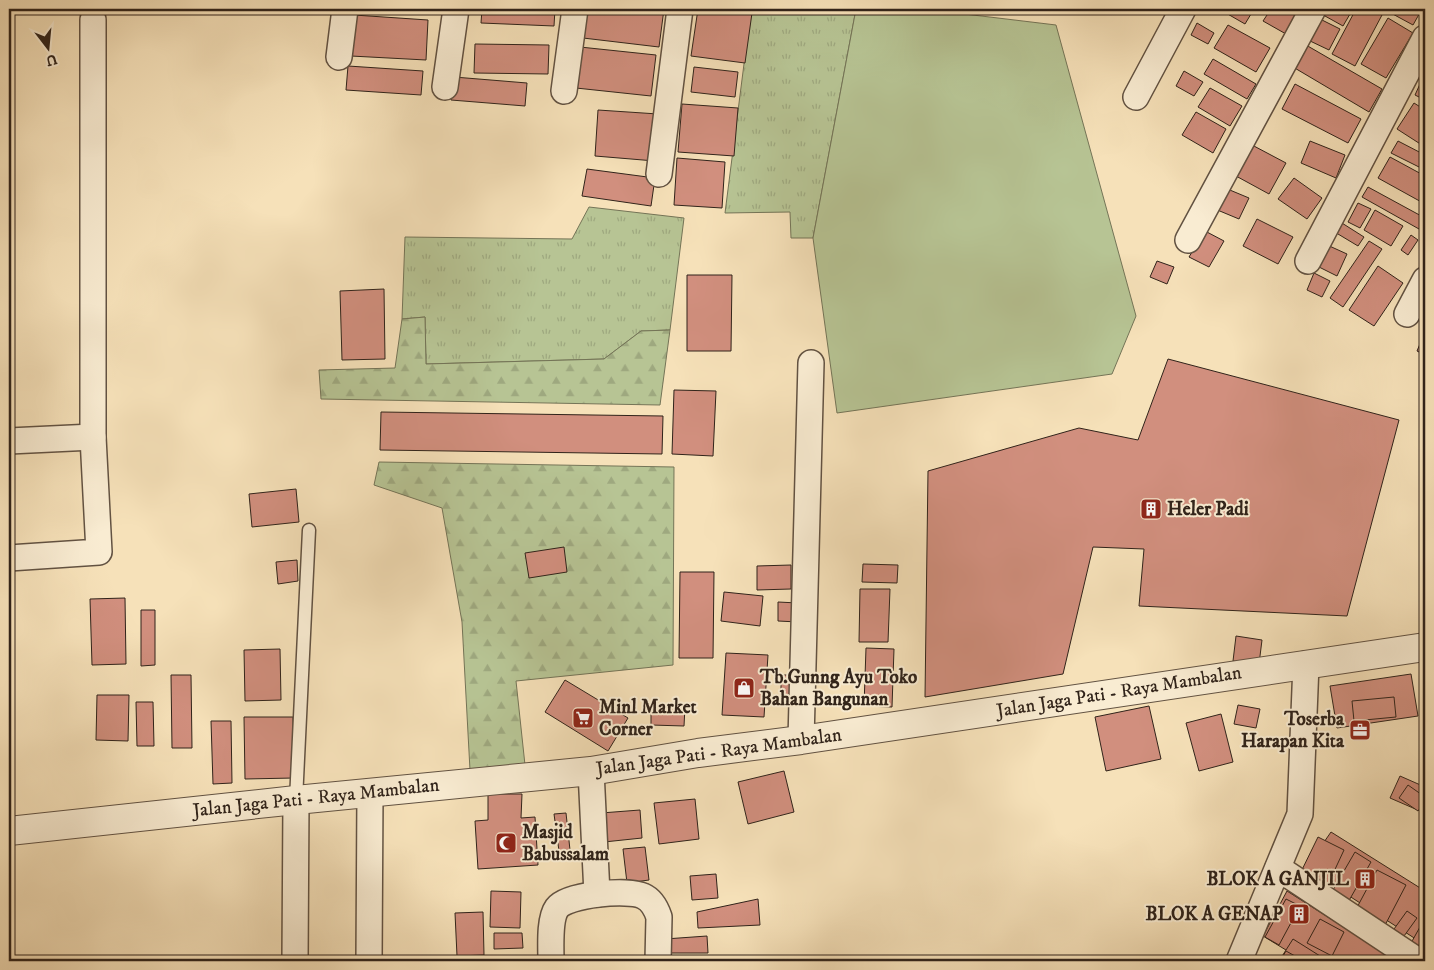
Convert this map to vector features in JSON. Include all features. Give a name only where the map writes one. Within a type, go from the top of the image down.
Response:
[{"type":"street","points":[[338,57],[345,9]]},
{"type":"street","points":[[445,86],[456,9]]},
{"type":"street","points":[[564,91],[574,9]]},
{"type":"street","points":[[659,174],[680,9]]},
{"type":"street","points":[[1136,97],[1183,9]]},
{"type":"street","points":[[1188,240],[1313,9]]},
{"type":"street","points":[[9,558],[99,552],[93,437],[93,20]]},
{"type":"street","points":[[1308,261],[1425,38]]},
{"type":"street","points":[[1407,314],[1425,280]]},
{"type":"street","points":[[800,740],[811,363]]},
{"type":"street","points":[[9,441],[93,437]]},
{"type":"street","name":"Jalan Jaga Pati - Raya Mambalan","points":[[9,830],[590,771],[1425,647]]},
{"type":"street","points":[[1239,961],[1300,814],[1306,664]]},
{"type":"street","points":[[590,771],[597,894]]},
{"type":"street","points":[[369,961],[370,792]]},
{"type":"street","points":[[295,961],[296,800]]},
{"type":"street","points":[[1278,868],[1418,961]]},
{"type":"street","points":[[551,961],[552,924],[557,908],[574,899],[597,894],[633,893],[646,898],[653,904],[659,917],[658,961]]},
{"type":"lane","points":[[296,800],[309,530]]},
{"type":"green space","points":[[751,9],[856,9],[813,238],[791,238],[790,212],[725,213]]},
{"type":"green space","points":[[856,9],[923,9],[1056,25],[1136,316],[1112,374],[837,413],[813,238]]},
{"type":"green space","points":[[589,207],[684,218],[670,330],[641,331],[604,359],[426,364],[425,317],[402,319],[405,237],[572,239]]},
{"type":"green space","points":[[425,317],[426,364],[604,359],[641,331],[670,330],[660,405],[321,399],[319,370],[395,368],[402,319]]},
{"type":"green space","points":[[379,462],[674,467],[673,665],[516,681],[525,765],[470,770],[462,622],[442,508],[374,485]]},
{"type":"building","points":[[482,9],[555,9],[554,26],[481,23]]},
{"type":"building","points":[[587,9],[664,9],[659,47],[583,38]]},
{"type":"building","points":[[698,9],[720,9],[752,13],[745,63],[691,56]]},
{"type":"building","points":[[1219,9],[1254,9],[1245,24]]},
{"type":"building","points":[[1271,9],[1300,9],[1286,34],[1263,21]]},
{"type":"building","points":[[1317,9],[1340,9],[1350,14],[1343,26],[1316,11]]},
{"type":"building","points":[[1356,9],[1370,9],[1382,15],[1355,66],[1332,54]]},
{"type":"building","points":[[1391,9],[1422,9],[1413,25],[1389,12]]},
{"type":"building","points":[[354,15],[428,20],[426,60],[351,56]]},
{"type":"building","points":[[1388,18],[1413,33],[1386,78],[1361,64]]},
{"type":"building","points":[[1320,19],[1340,29],[1329,50],[1308,40]]},
{"type":"building","points":[[1197,23],[1214,33],[1208,44],[1191,35]]},
{"type":"building","points":[[1228,25],[1270,48],[1256,72],[1214,48]]},
{"type":"building","points":[[475,44],[549,45],[548,74],[474,73]]},
{"type":"building","points":[[1306,45],[1382,89],[1369,112],[1293,67]]},
{"type":"building","points":[[580,47],[656,55],[651,96],[576,88]]},
{"type":"building","points":[[1213,59],[1256,84],[1247,99],[1204,74]]},
{"type":"building","points":[[348,66],[423,71],[421,95],[346,90]]},
{"type":"building","points":[[694,67],[738,72],[735,97],[691,92]]},
{"type":"building","points":[[1184,71],[1203,82],[1194,96],[1176,86]]},
{"type":"building","points":[[1425,73],[1425,100],[1415,95]]},
{"type":"building","points":[[454,77],[527,83],[525,106],[451,100]]},
{"type":"building","points":[[1295,84],[1361,119],[1348,143],[1282,109]]},
{"type":"building","points":[[1210,88],[1242,106],[1230,126],[1198,107]]},
{"type":"building","points":[[1414,103],[1425,110],[1425,147],[1397,129]]},
{"type":"building","points":[[682,104],[738,108],[734,156],[678,152]]},
{"type":"building","points":[[598,110],[658,114],[655,161],[595,156]]},
{"type":"building","points":[[1196,112],[1226,129],[1213,153],[1182,135]]},
{"type":"building","points":[[1310,141],[1345,155],[1336,178],[1301,163]]},
{"type":"building","points":[[1398,141],[1425,155],[1425,170],[1391,153]]},
{"type":"building","points":[[1252,145],[1286,163],[1269,194],[1236,176]]},
{"type":"building","points":[[1390,157],[1425,176],[1425,204],[1378,178]]},
{"type":"building","points":[[677,158],[725,162],[722,208],[674,205]]},
{"type":"building","points":[[587,169],[655,178],[651,206],[582,196]]},
{"type":"building","points":[[1294,178],[1322,198],[1307,219],[1278,199]]},
{"type":"building","points":[[1368,187],[1425,218],[1419,229],[1362,197]]},
{"type":"building","points":[[1225,188],[1249,198],[1239,219],[1215,209]]},
{"type":"building","points":[[1358,203],[1371,209],[1360,228],[1348,222]]},
{"type":"building","points":[[1375,210],[1403,226],[1391,246],[1364,230]]},
{"type":"building","points":[[1334,218],[1364,237],[1358,246],[1328,228]]},
{"type":"building","points":[[1257,219],[1293,237],[1278,264],[1243,246]]},
{"type":"building","points":[[1205,231],[1224,241],[1209,267],[1189,257]]},
{"type":"building","points":[[1411,235],[1418,240],[1408,255],[1401,250]]},
{"type":"building","points":[[1369,241],[1382,249],[1343,307],[1330,298]]},
{"type":"building","points":[[1325,244],[1347,254],[1337,276],[1315,265]]},
{"type":"building","points":[[1157,261],[1174,267],[1167,284],[1150,277]]},
{"type":"building","points":[[1378,266],[1403,283],[1374,326],[1349,310]]},
{"type":"building","points":[[1314,273],[1330,281],[1322,297],[1307,290]]},
{"type":"building","points":[[687,275],[732,275],[731,351],[687,351]]},
{"type":"building","points":[[384,289],[385,359],[342,360],[340,291]]},
{"type":"building","points":[[1425,332],[1425,355],[1417,351]]},
{"type":"building","name":"Heler Padi","points":[[1168,359],[1399,420],[1347,616],[1139,606],[1144,549],[1093,547],[1063,674],[925,697],[928,471],[1079,428],[1138,440]]},
{"type":"building","points":[[674,390],[716,391],[713,456],[672,454]]},
{"type":"building","points":[[381,412],[663,416],[662,454],[380,450]]},
{"type":"building","points":[[296,489],[299,522],[252,527],[249,494]]},
{"type":"building","points":[[564,547],[567,572],[529,578],[525,553]]},
{"type":"building","points":[[297,560],[298,581],[278,584],[276,562]]},
{"type":"building","points":[[863,564],[898,565],[897,583],[862,582]]},
{"type":"building","points":[[791,565],[791,589],[757,590],[757,566]]},
{"type":"building","points":[[680,572],[714,572],[713,658],[679,658]]},
{"type":"building","points":[[860,589],[890,589],[888,642],[859,642]]},
{"type":"building","points":[[724,592],[763,596],[760,626],[721,621]]},
{"type":"building","points":[[125,598],[126,664],[92,665],[90,599]]},
{"type":"building","points":[[778,602],[798,603],[798,622],[778,621]]},
{"type":"building","points":[[141,610],[155,610],[155,665],[141,666]]},
{"type":"building","points":[[1236,636],[1262,640],[1259,664],[1233,661]]},
{"type":"building","points":[[866,648],[894,649],[892,707],[864,706]]},
{"type":"building","points":[[280,649],[281,700],[245,701],[244,650]]},
{"type":"building","points":[[726,653],[768,655],[764,717],[722,715]]},
{"type":"building","points":[[1411,674],[1418,716],[1337,728],[1330,686]]},
{"type":"building","points":[[171,675],[191,675],[192,748],[172,748]]},
{"type":"building","points":[[781,675],[791,675],[791,696],[781,696]]},
{"type":"building","points":[[565,680],[628,718],[608,751],[545,712]]},
{"type":"building","points":[[97,695],[129,695],[128,741],[96,740]]},
{"type":"building","points":[[1394,697],[1396,717],[1354,721],[1352,701]]},
{"type":"building","points":[[136,702],[153,702],[154,746],[137,746]]},
{"type":"building","points":[[1238,705],[1260,709],[1256,728],[1234,724]]},
{"type":"building","points":[[651,706],[685,707],[684,726],[651,725]]},
{"type":"building","points":[[1149,706],[1161,759],[1106,771],[1095,717]]},
{"type":"building","points":[[1221,714],[1233,762],[1199,771],[1186,723]]},
{"type":"building","points":[[244,717],[293,717],[294,778],[245,779]]},
{"type":"building","points":[[211,721],[231,721],[232,783],[213,784]]},
{"type":"building","points":[[784,771],[794,812],[748,824],[738,782]]},
{"type":"building","points":[[1400,776],[1425,787],[1425,800],[1420,811],[1390,798]]},
{"type":"building","points":[[1408,785],[1425,797],[1425,801],[1418,811],[1399,798]]},
{"type":"building","name":"Masjid Babussalam","points":[[488,794],[522,794],[521,818],[535,817],[538,865],[478,869],[475,821],[488,820]]},
{"type":"building","points":[[695,799],[699,839],[659,844],[654,803]]},
{"type":"building","points":[[640,810],[642,838],[604,842],[601,813]]},
{"type":"building","points":[[566,813],[570,850],[559,851],[554,814]]},
{"type":"building","name":"BLOK A GANJIL","points":[[1331,832],[1425,891],[1425,945],[1306,868]]},
{"type":"building","points":[[1318,837],[1344,850],[1324,893],[1297,880]]},
{"type":"building","points":[[645,847],[649,880],[627,883],[623,849]]},
{"type":"building","points":[[1355,852],[1371,862],[1347,904],[1330,895]]},
{"type":"building","points":[[1377,870],[1406,885],[1383,929],[1354,913]]},
{"type":"building","points":[[716,874],[718,898],[692,900],[690,876]]},
{"type":"building","points":[[491,891],[521,892],[520,928],[490,927]]},
{"type":"building","name":"BLOK A GENAP","points":[[1287,891],[1397,961],[1304,961],[1263,936]]},
{"type":"building","points":[[758,899],[760,925],[698,928],[697,912]]},
{"type":"building","points":[[1286,899],[1300,906],[1279,945],[1265,937]]},
{"type":"building","points":[[1407,911],[1417,918],[1399,943],[1389,936]]},
{"type":"building","points":[[483,912],[484,955],[457,956],[455,913]]},
{"type":"building","points":[[1425,918],[1425,951],[1411,943]]},
{"type":"building","points":[[1320,919],[1344,932],[1332,956],[1307,943]]},
{"type":"building","points":[[494,933],[522,933],[523,948],[494,949]]},
{"type":"building","points":[[707,936],[708,953],[668,953],[665,939]]},
{"type":"building","points":[[1293,939],[1328,961],[1279,961]]},
{"type":"building","points":[[1286,951],[1304,961],[1280,961]]},
{"type":"place","name":"Heler Padi","points":[[1151,509]]},
{"type":"place","name":"Tb.Gunng Ayu Toko Bahan Bangunan","points":[[744,688]]},
{"type":"place","name":"Minl Market Corner","points":[[583,718]]},
{"type":"place","name":"Toserba Harapan Kita","points":[[1360,730]]},
{"type":"place","name":"Masjid Babussalam","points":[[506,843]]},
{"type":"place","name":"BLOK A GANJIL","points":[[1365,879]]},
{"type":"place","name":"BLOK A GENAP","points":[[1299,914]]}]
